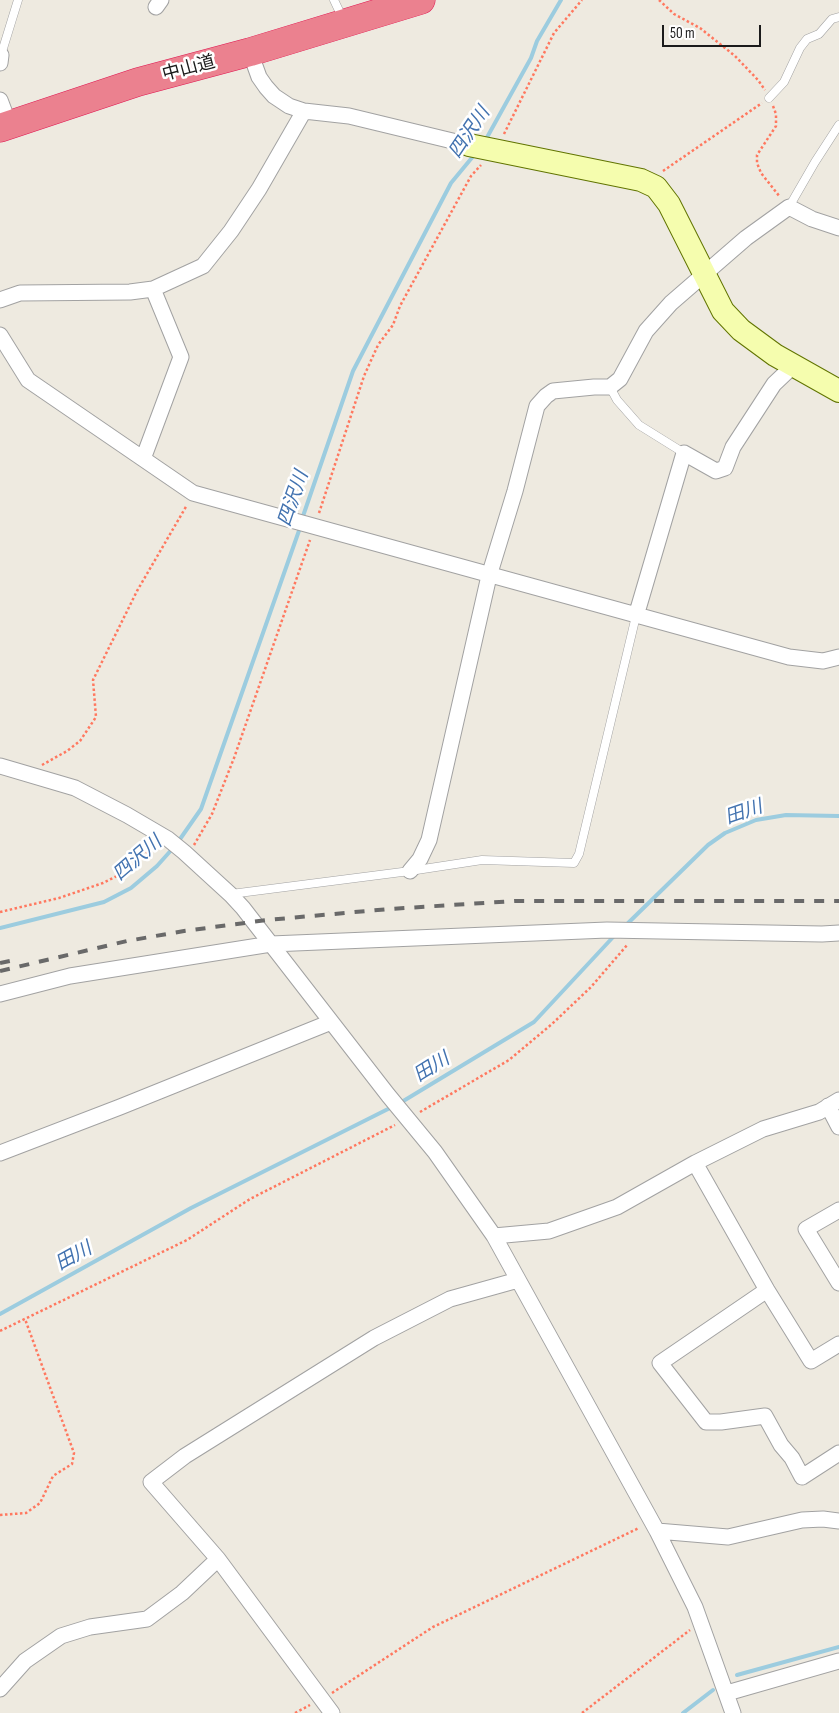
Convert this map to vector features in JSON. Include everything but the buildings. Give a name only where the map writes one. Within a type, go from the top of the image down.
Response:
[{"type":"highway","name":"中山道","points":[[3,118],[250,52],[349,10],[421,0]]},
{"type":"street","points":[[250,52],[259,77],[274,96],[289,106],[304,111],[349,116],[484,149],[649,183],[662,193],[669,204],[723,312],[741,330],[775,355],[839,391]]},
{"type":"street","points":[[0,300],[20,293],[130,292],[153,289],[203,266],[231,231],[259,189],[304,111]]},
{"type":"street","points":[[410,871],[420,859],[429,840],[489,576],[515,491],[537,406],[553,391],[610,387],[620,378],[646,332],[671,303],[746,238],[789,207],[812,219],[839,228]]},
{"type":"street","points":[[144,459],[181,358],[153,289]]},
{"type":"street","points":[[0,335],[28,380],[193,493],[789,657],[823,661],[839,657]]},
{"type":"street","points":[[636,616],[684,453],[716,471],[725,468],[734,447],[774,384],[794,365]]},
{"type":"street","points":[[0,766],[74,788],[127,815],[165,837],[231,894],[446,1166],[494,1236],[655,1526],[695,1606],[733,1713]]},
{"type":"street","points":[[0,994],[70,976],[271,944],[607,930],[839,933]]},
{"type":"street","points":[[0,1153],[331,1022]]},
{"type":"street","points":[[494,1236],[549,1231],[618,1207],[695,1163],[763,1129],[819,1112],[834,1103],[839,1127]]},
{"type":"street","points":[[695,1163],[767,1290],[811,1361],[839,1344]]},
{"type":"street","points":[[839,1210],[806,1229],[839,1283]]},
{"type":"street","points":[[332,1713],[218,1559],[150,1482],[185,1456],[374,1338],[450,1298],[518,1280]]},
{"type":"street","points":[[767,1290],[660,1363],[706,1422],[721,1422],[765,1416],[802,1477],[839,1454]]},
{"type":"street","points":[[655,1526],[728,1537],[802,1520],[823,1519],[839,1521]]},
{"type":"street","points":[[0,1689],[25,1661],[61,1636],[90,1627],[147,1619],[182,1593],[218,1559]]},
{"type":"street","points":[[727,1693],[839,1661]]},
{"type":"lane","points":[[0,58],[18,0]]},
{"type":"lane","points":[[769,98],[784,82],[803,43],[807,39],[819,34],[832,19],[839,17]]},
{"type":"lane","points":[[789,207],[839,125]]},
{"type":"lane","points":[[610,387],[617,400],[639,425],[684,453]]},
{"type":"lane","points":[[231,894],[482,860],[574,863],[579,854],[636,616]]},
{"type":"path","points":[[186,854],[212,814],[228,774],[364,376],[378,345],[393,325],[400,306],[484,149],[542,61],[554,33],[582,0]]},
{"type":"path","points":[[658,0],[674,14],[700,28],[735,56],[758,80],[776,114],[776,126],[757,155],[757,164],[761,173],[789,207]]},
{"type":"path","points":[[649,183],[769,98]]},
{"type":"path","points":[[28,773],[67,751],[80,741],[96,717],[93,680],[138,591],[193,493]]},
{"type":"path","points":[[0,912],[59,898],[103,884],[121,874],[165,837]]},
{"type":"path","points":[[0,1331],[187,1240],[250,1199],[406,1117],[509,1060],[552,1024],[591,987],[635,930]]},
{"type":"path","points":[[0,1515],[26,1513],[40,1503],[53,1476],[72,1464],[74,1453],[25,1319]]},
{"type":"path","points":[[322,1699],[433,1627],[655,1526]]},
{"type":"path","points":[[582,1713],[701,1621]]},
{"type":"waterway","name":"四沢川","points":[[485,141],[531,58],[537,41],[561,0]]},
{"type":"waterway","name":"四沢川","points":[[302,519],[353,371],[451,183],[475,154]]},
{"type":"waterway","name":"四沢川","points":[[178,842],[201,809],[301,525]]},
{"type":"waterway","name":"田川","points":[[624,927],[708,845],[725,833],[756,820],[786,815],[839,816]]},
{"type":"waterway","name":"四沢川","points":[[0,928],[104,902],[131,888],[157,866],[174,847]]},
{"type":"waterway","name":"田川","points":[[400,1103],[534,1022],[615,935]]},
{"type":"waterway","name":"田川","points":[[0,1314],[191,1208],[394,1106]]},
{"type":"waterway","points":[[737,1675],[839,1647]]},
{"type":"waterway","points":[[683,1713],[713,1690]]},
{"type":"railway","points":[[0,971],[127,941],[184,931],[267,920],[389,909],[515,901],[839,901]]},
{"type":"railway","points":[[0,963],[19,959]]}]
